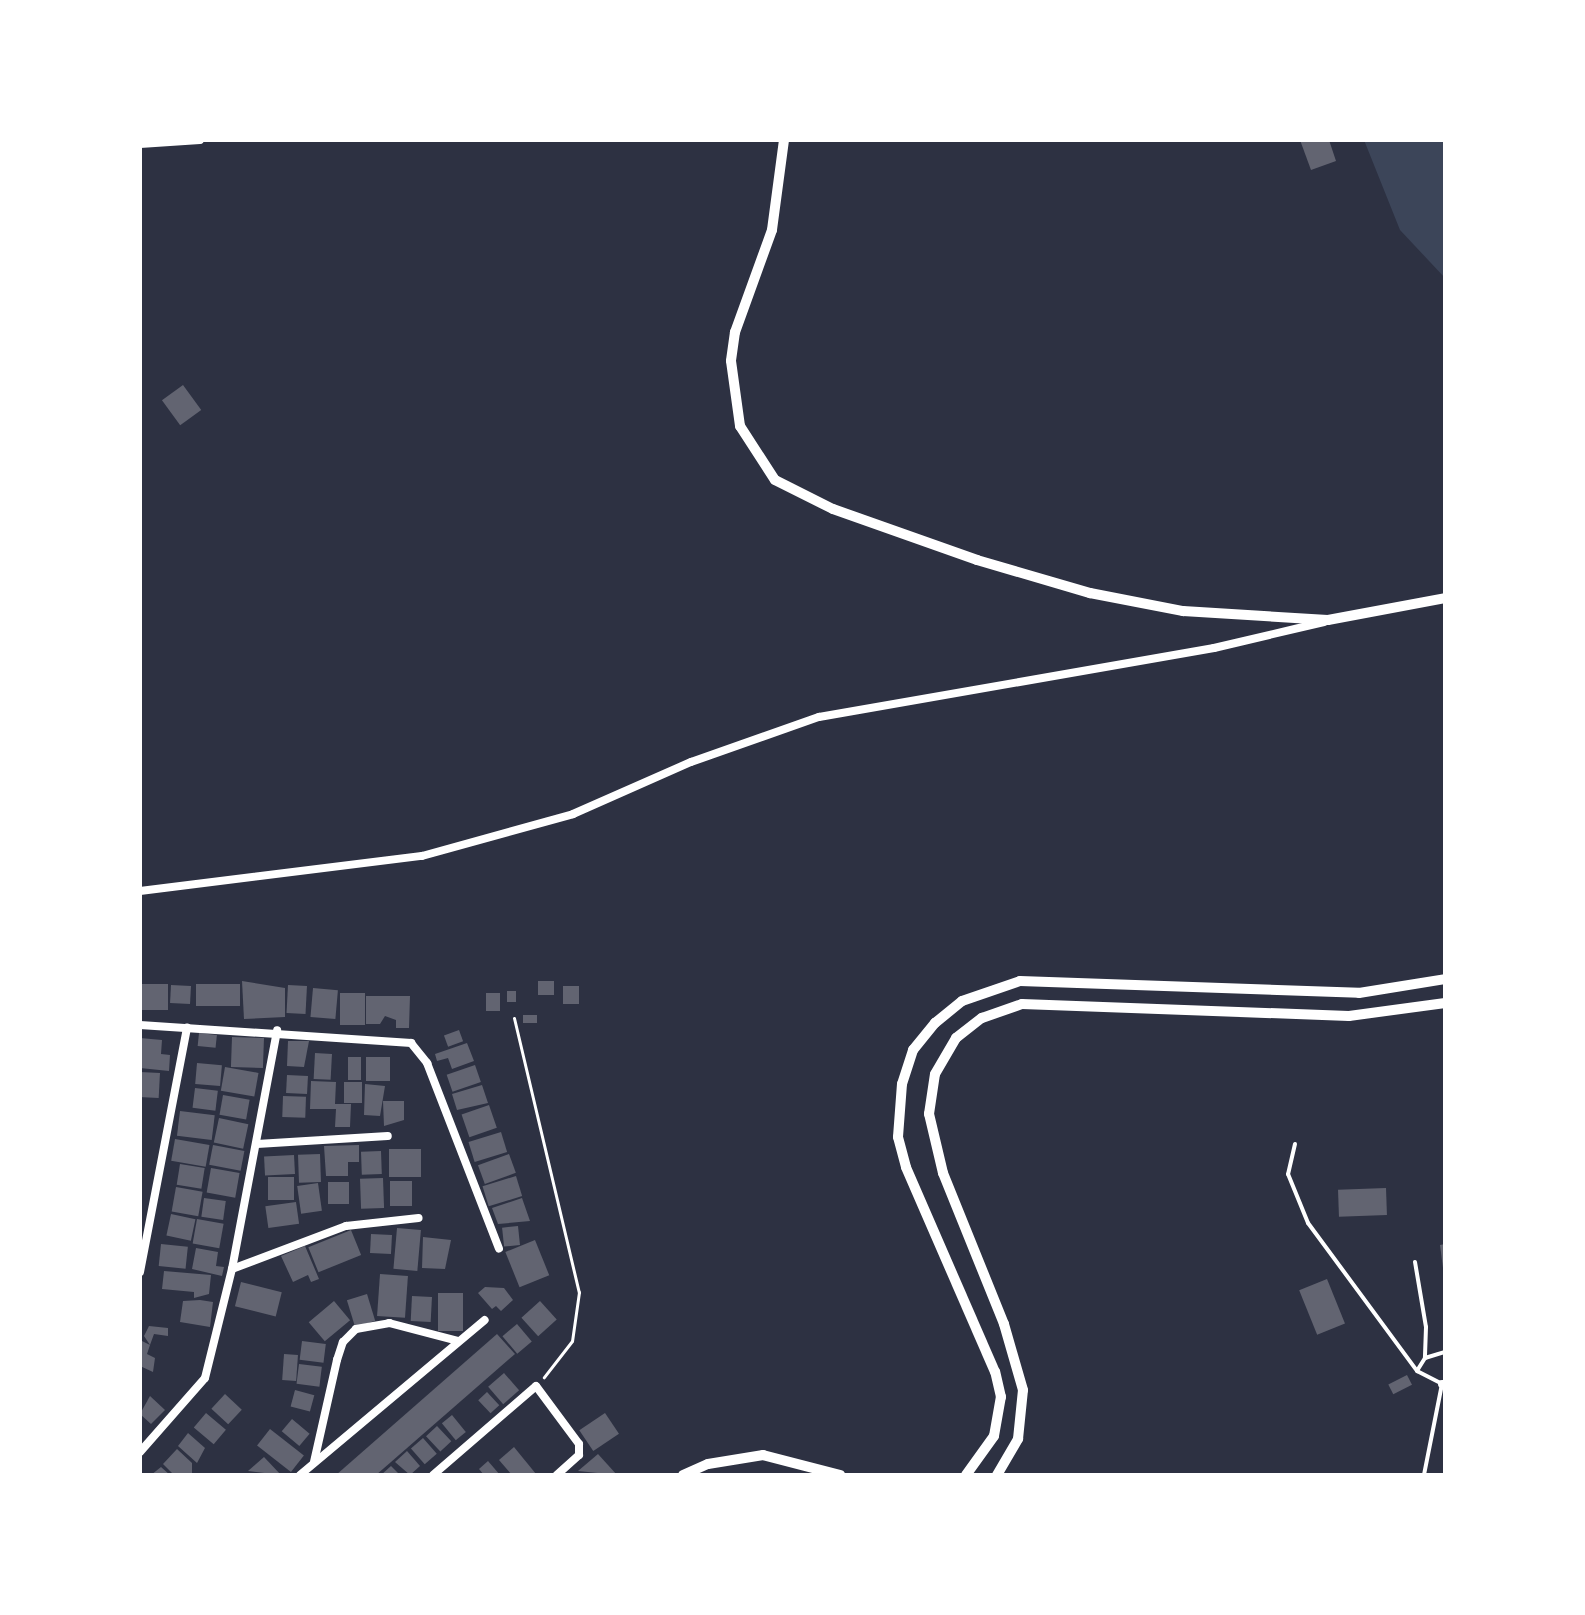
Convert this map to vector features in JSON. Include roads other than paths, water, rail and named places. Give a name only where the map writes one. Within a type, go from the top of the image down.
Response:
[{"type":"street","points":[[140,144],[200,140]]},
{"type":"street","points":[[784,140],[772,230],[735,332],[731,361],[740,426],[775,480],[889,530],[1090,593],[1183,611],[1328,620]]},
{"type":"street","points":[[140,891],[422,856],[573,814],[703,757],[819,717],[1214,648],[1328,620],[1445,598]]},
{"type":"street","points":[[966,1475],[994,1436],[1001,1397],[991,1361],[906,1167],[898,1137],[897,1115],[909,1062],[935,1023],[962,1001],[1020,981],[1359,993],[1445,979]]},
{"type":"street","points":[[997,1475],[1018,1439],[1023,1390],[1004,1324],[933,1140],[929,1114],[935,1074],[956,1038],[982,1018],[1022,1004],[1349,1016],[1445,1003]]},
{"type":"street","points":[[140,1025],[277,1030],[403,1040],[421,1050],[499,1249]]},
{"type":"street","points":[[140,1272],[187,1027]]},
{"type":"street","points":[[140,1452],[205,1378],[232,1269],[277,1030]]},
{"type":"street","points":[[257,1144],[388,1136]]},
{"type":"street","points":[[232,1269],[346,1226],[419,1218]]},
{"type":"street","points":[[300,1475],[485,1320]]},
{"type":"street","points":[[314,1462],[337,1360],[343,1342],[356,1329],[389,1323],[458,1341]]},
{"type":"street","points":[[433,1475],[536,1386],[579,1444],[579,1455],[557,1475]]},
{"type":"street","points":[[683,1475],[708,1464],[763,1455],[840,1475]]},
{"type":"lane","points":[[1295,1144],[1288,1160],[1294,1198],[1417,1371],[1444,1384],[1424,1475]]},
{"type":"lane","points":[[1415,1262],[1426,1327],[1425,1358],[1417,1371]]},
{"type":"lane","points":[[1425,1358],[1445,1352]]}]
